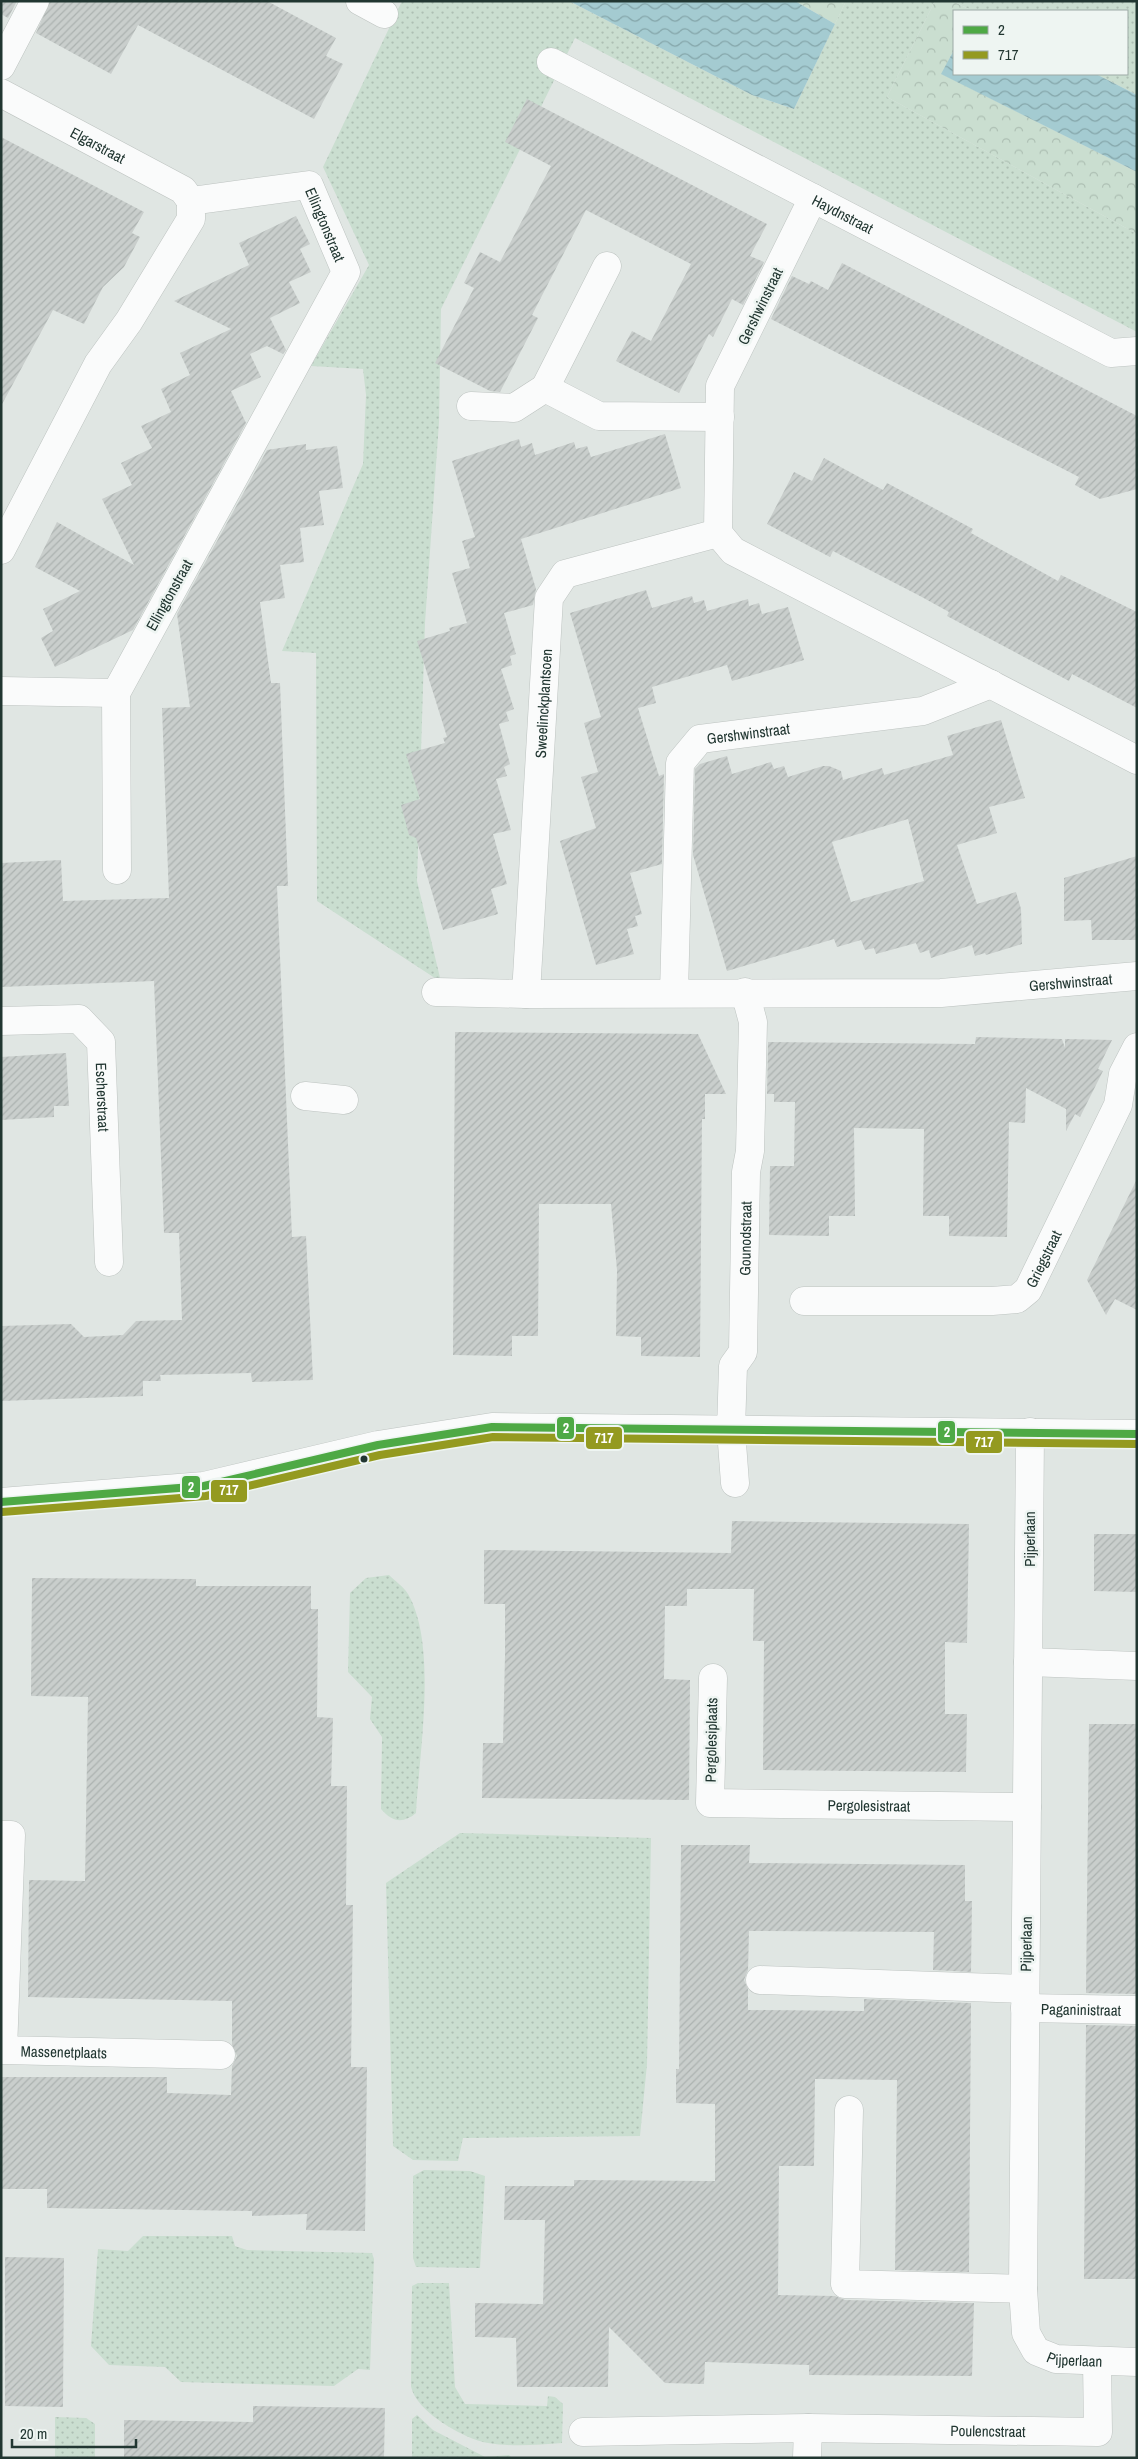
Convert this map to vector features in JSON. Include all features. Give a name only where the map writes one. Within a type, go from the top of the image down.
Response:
[{"type":"street","points":[[1,66],[35,1]]},
{"type":"street","points":[[360,1],[384,14]]},
{"type":"street","name":"Haydnstraat","points":[[551,62],[1111,353],[1137,351]]},
{"type":"street","name":"Elgarstraat","points":[[1,93],[183,190],[191,201]]},
{"type":"street","name":"Ellingtonstraat","points":[[117,870],[116,693],[346,272],[309,185],[191,201]]},
{"type":"street","name":"Gershwinstraat","points":[[718,533],[720,386],[813,198]]},
{"type":"street","points":[[1,550],[98,364],[129,321],[191,219],[191,201]]},
{"type":"street","points":[[471,406],[514,408],[545,388],[607,266]]},
{"type":"street","points":[[545,388],[599,416],[720,417]]},
{"type":"street","points":[[718,533],[733,551],[1137,760]]},
{"type":"street","name":"Sweelinckplantsoen","points":[[526,994],[549,598],[564,574],[718,533]]},
{"type":"street","name":"Gershwinstraat","points":[[674,993],[680,763],[700,740],[923,711],[991,684]]},
{"type":"street","points":[[1,691],[116,693]]},
{"type":"street","name":"Gershwinstraat","points":[[436,992],[526,994],[941,993],[1137,976]]},
{"type":"street","name":"Gounodstraat","points":[[734,1483],[731,1430],[732,1366],[743,1352],[746,1172],[750,1151],[753,1022],[745,992]]},
{"type":"street","name":"Escherstraat","points":[[1,1021],[79,1019],[101,1042],[108,1262]]},
{"type":"street","name":"Griegstraat","points":[[804,1301],[992,1301],[1016,1299],[1022,1295],[1028,1290],[1118,1105],[1123,1074],[1137,1047]]},
{"type":"street","points":[[305,1096],[344,1100]]},
{"type":"street","points":[[1,1502],[204,1486],[378,1445],[492,1427],[1137,1434]]},
{"type":"street","name":"Pijperlaan","points":[[1030,1432],[1023,2289],[1026,2333],[1036,2351],[1056,2359],[1137,2362]]},
{"type":"street","points":[[1028,1662],[1137,1666]]},
{"type":"street","name":"Pergolesiplaats","points":[[710,1803],[712,1678]]},
{"type":"street","name":"Pergolesistraat","points":[[710,1803],[1028,1807]]},
{"type":"street","name":"Massenetplaats","points":[[6,1835],[4,2050],[221,2055]]},
{"type":"street","name":"Paganinistraat","points":[[760,1980],[1025,1999],[1137,2010]]},
{"type":"street","points":[[849,2110],[845,2284],[1023,2289]]},
{"type":"street","name":"Poulencstraat","points":[[583,2432],[808,2428],[1098,2432],[1097,2361]]},
{"type":"street","points":[[807,2458],[808,2428]]},
{"type":"green space","points":[[402,1],[569,1],[752,95],[794,109],[846,1],[935,1],[887,97],[1137,234],[1137,332],[575,38],[441,309],[439,422],[425,623],[417,881],[441,982],[317,901],[316,653],[282,651],[363,464],[366,395],[363,369],[311,366],[369,265],[323,167]]},
{"type":"green space","points":[[795,1],[846,1],[835,24]]},
{"type":"green space","points":[[935,1],[952,1],[971,10],[953,10],[953,52],[942,74],[1137,172],[1137,234],[887,97]]},
{"type":"green space","points":[[952,1],[1137,1],[1137,95],[1098,75],[1128,75],[1128,10],[971,10]]},
{"type":"green space","points":[[389,1575],[406,1591],[417,1616],[425,1670],[423,1731],[416,1813],[402,1820],[389,1817],[381,1809],[382,1737],[370,1719],[372,1697],[348,1672],[350,1593],[366,1578]]},
{"type":"green space","points":[[460,1833],[651,1838],[647,2064],[640,2136],[463,2138],[458,2161],[413,2160],[393,2146],[386,1883]]},
{"type":"green space","points":[[424,2170],[470,2171],[485,2176],[480,2268],[416,2267],[413,2258],[413,2176]]},
{"type":"green space","points":[[143,2236],[232,2236],[235,2246],[247,2250],[372,2253],[374,2259],[370,2370],[358,2369],[334,2386],[181,2382],[165,2367],[109,2365],[91,2346],[98,2249],[128,2251]]},
{"type":"green space","points":[[418,2283],[449,2283],[455,2387],[465,2404],[547,2406],[548,2396],[555,2397],[563,2404],[562,2443],[515,2445],[488,2443],[454,2430],[421,2405],[414,2395],[411,2386],[412,2286]]},
{"type":"green space","points":[[417,2415],[433,2430],[485,2457],[509,2455],[512,2458],[412,2458],[412,2419]]},
{"type":"green space","points":[[55,2417],[86,2418],[95,2424],[95,2458],[55,2458]]},
{"type":"water","points":[[569,1],[795,1],[835,24],[794,109],[752,95]]},
{"type":"water","points":[[953,52],[953,75],[1098,75],[1137,95],[1137,172],[941,74]]},
{"type":"building","points":[[1,1],[17,1],[8,18],[1,14]]},
{"type":"building","points":[[50,1],[267,1],[336,38],[326,56],[343,64],[314,119],[138,25],[111,74],[36,33]]},
{"type":"building","points":[[527,99],[767,224],[750,256],[764,262],[743,305],[732,299],[713,337],[709,334],[679,393],[616,361],[632,331],[651,341],[691,264],[586,210],[532,315],[538,318],[500,392],[490,391],[435,363],[474,288],[464,283],[480,252],[500,262],[551,166],[505,142]]},
{"type":"building","points":[[1,137],[144,212],[132,233],[140,237],[124,267],[103,287],[84,324],[53,310],[1,406]]},
{"type":"building","points":[[296,216],[310,244],[300,249],[311,272],[289,282],[300,303],[270,318],[286,350],[283,354],[267,346],[250,354],[261,377],[231,391],[246,423],[133,630],[55,667],[41,638],[53,631],[43,609],[80,591],[35,567],[57,522],[134,565],[102,499],[132,485],[121,463],[152,448],[141,426],[171,412],[161,389],[190,375],[180,353],[231,329],[174,301],[249,265],[239,243]]},
{"type":"building","points":[[842,263],[1137,416],[1137,489],[1100,499],[1075,485],[1079,477],[771,319],[792,276],[809,284],[811,281],[828,290]]},
{"type":"building","points":[[665,434],[681,488],[521,539],[536,589],[533,605],[504,613],[516,654],[510,656],[512,665],[501,669],[514,709],[506,712],[509,721],[499,724],[510,764],[504,767],[507,776],[496,779],[511,830],[493,834],[507,884],[491,889],[498,914],[443,930],[416,838],[409,835],[401,805],[420,799],[406,754],[445,743],[443,738],[447,737],[417,641],[450,631],[449,628],[467,623],[452,573],[470,568],[462,541],[475,537],[452,461],[519,439],[521,447],[532,443],[535,455],[574,442],[576,449],[587,446],[591,457]]},
{"type":"building","points":[[306,444],[306,450],[337,446],[343,488],[319,491],[324,525],[300,528],[304,562],[280,565],[285,598],[260,602],[271,683],[280,683],[288,886],[277,886],[292,1237],[306,1236],[313,1380],[252,1382],[251,1373],[160,1375],[161,1381],[143,1381],[143,1396],[1,1401],[1,1326],[71,1324],[84,1337],[123,1335],[136,1321],[182,1320],[179,1233],[164,1233],[154,981],[1,987],[1,863],[61,860],[63,901],[169,898],[162,708],[190,707],[177,614],[267,450]]},
{"type":"building","points":[[824,458],[883,490],[887,483],[973,529],[971,533],[1058,581],[1061,575],[1137,612],[1137,708],[1072,674],[1069,681],[947,616],[949,612],[920,596],[833,551],[830,557],[767,524],[794,472],[812,481]]},
{"type":"building","points":[[646,590],[652,608],[692,596],[694,603],[704,600],[707,611],[748,599],[749,606],[759,603],[762,614],[788,607],[804,660],[732,681],[727,665],[652,687],[656,703],[638,708],[659,776],[664,774],[662,864],[630,873],[642,914],[635,916],[638,926],[627,929],[634,954],[596,965],[560,841],[596,828],[581,777],[598,772],[584,723],[601,717],[570,613]]},
{"type":"building","points":[[1001,720],[1025,798],[989,807],[997,833],[957,845],[977,904],[1016,892],[1021,909],[1022,944],[986,955],[985,953],[975,956],[972,945],[931,958],[929,950],[920,953],[916,943],[876,954],[874,948],[865,950],[861,940],[837,947],[834,939],[727,971],[693,855],[695,769],[700,764],[727,756],[732,774],[771,762],[774,769],[784,766],[788,777],[823,766],[829,766],[841,771],[843,780],[882,768],[884,775],[953,755],[947,736]],"holes":[[[908,819],[924,881],[851,902],[832,842]]]},
{"type":"building","points":[[1137,856],[1137,940],[1092,940],[1091,920],[1064,921],[1064,878]]},
{"type":"building","points":[[455,1032],[698,1034],[726,1094],[705,1094],[705,1119],[702,1119],[700,1357],[641,1356],[641,1337],[616,1336],[617,1270],[611,1204],[539,1204],[538,1336],[512,1336],[512,1356],[453,1355]]},
{"type":"building","points":[[976,1037],[1062,1039],[1065,1048],[1065,1039],[1112,1040],[1098,1069],[1103,1071],[1080,1117],[1075,1114],[1066,1131],[1066,1109],[1026,1088],[1025,1123],[1009,1122],[1007,1237],[949,1236],[949,1216],[923,1216],[924,1129],[854,1128],[855,1216],[829,1216],[829,1236],[769,1235],[770,1166],[794,1166],[795,1102],[774,1102],[774,1094],[767,1094],[768,1042],[975,1044]]},
{"type":"building","points":[[66,1053],[69,1106],[54,1106],[54,1117],[1,1120],[1,1057]]},
{"type":"building","points":[[1137,1179],[1137,1310],[1115,1299],[1106,1315],[1087,1280]]},
{"type":"building","points":[[732,1521],[969,1524],[967,1643],[945,1642],[945,1714],[967,1714],[966,1772],[763,1770],[764,1641],[753,1641],[754,1589],[687,1589],[687,1606],[665,1606],[664,1679],[690,1680],[689,1800],[482,1798],[483,1743],[503,1743],[505,1655],[505,1604],[484,1604],[484,1550],[731,1553]]},
{"type":"building","points":[[1094,1534],[1137,1534],[1137,1592],[1094,1591]]},
{"type":"building","points":[[32,1578],[196,1579],[196,1586],[311,1586],[311,1609],[318,1609],[317,1717],[333,1718],[331,1786],[347,1786],[346,1905],[353,1905],[351,2067],[367,2067],[365,2231],[306,2230],[307,2214],[252,2216],[252,2211],[47,2208],[47,2189],[1,2189],[1,2077],[167,2077],[167,2093],[231,2095],[232,2066],[237,2056],[232,2045],[232,2001],[28,1997],[29,1880],[85,1881],[88,1697],[31,1696]]},
{"type":"building","points":[[1089,1724],[1137,1724],[1137,1994],[1086,1993]]},
{"type":"building","points":[[681,1845],[750,1845],[749,1863],[965,1865],[965,1901],[972,1901],[971,1972],[933,1970],[934,1932],[749,1931],[748,1970],[744,1980],[748,1989],[748,2010],[864,2011],[864,1999],[971,2003],[969,2272],[895,2270],[897,2080],[815,2079],[814,2166],[779,2166],[778,2295],[835,2296],[845,2300],[974,2303],[972,2376],[809,2375],[809,2365],[705,2362],[704,2384],[665,2383],[609,2327],[608,2387],[517,2387],[516,2338],[475,2337],[475,2303],[543,2304],[545,2220],[504,2220],[505,2186],[574,2186],[574,2180],[715,2181],[715,2104],[676,2103],[676,2069],[679,2069]]},
{"type":"building","points":[[1086,2025],[1137,2026],[1137,2279],[1084,2279]]},
{"type":"building","points":[[5,2257],[64,2258],[63,2407],[5,2406]]},
{"type":"building","points":[[253,2406],[385,2408],[384,2458],[124,2458],[124,2420],[253,2422]]},
{"type":"transit line","name":"2","points":[[1,1502],[204,1486],[378,1445],[492,1427],[1137,1434]]},
{"type":"transit line","name":"717","points":[[2,1512],[206,1496],[380,1455],[493,1437],[1137,1444]]}]
